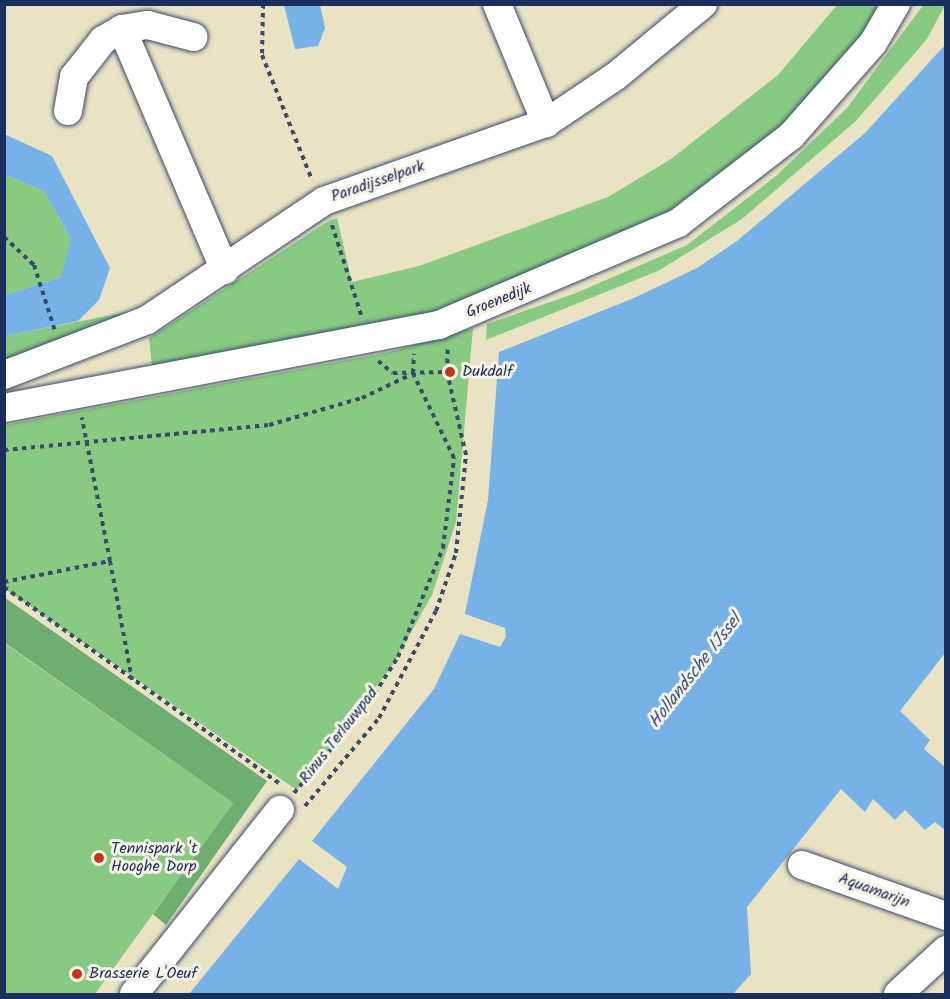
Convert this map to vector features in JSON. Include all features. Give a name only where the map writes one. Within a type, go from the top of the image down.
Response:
[{"type":"street","points":[[496,4],[546,123]]},
{"type":"street","name":"Paradijsselpark","points":[[4,375],[147,320],[225,270],[324,201],[546,123],[642,56],[703,4]]},
{"type":"street","name":"Groenedijk","points":[[4,408],[368,341],[439,325],[678,223],[736,183],[834,88],[873,43],[896,4]]},
{"type":"street","points":[[68,111],[74,77],[84,59],[122,29],[148,25],[193,37]]},
{"type":"street","points":[[122,29],[225,270]]},
{"type":"street","points":[[134,994],[289,813]]},
{"type":"street","name":"Aquamarijn","points":[[802,865],[945,916]]},
{"type":"street","points":[[898,994],[945,950]]},
{"type":"path","points":[[263,4],[262,55],[324,201],[359,306]]},
{"type":"path","points":[[4,237],[34,265],[54,329]]},
{"type":"path","points":[[289,813],[379,718],[436,611],[456,553],[466,455],[447,372],[448,350],[439,325]]},
{"type":"path","points":[[368,341],[380,364],[393,373],[447,372]]},
{"type":"path","points":[[4,450],[269,425],[362,398],[413,373]]},
{"type":"path","name":"Rinus Terlouwpad","points":[[289,813],[365,709],[398,657],[443,548],[454,458],[413,373]]},
{"type":"path","points":[[77,393],[132,680]]},
{"type":"path","points":[[4,582],[110,561]]},
{"type":"path","points":[[4,587],[272,778]]},
{"type":"green space","points":[[924,4],[945,5],[927,39],[856,121],[742,219],[658,271],[486,340],[487,324],[576,293],[687,245],[776,176],[847,108]]},
{"type":"green space","points":[[837,5],[900,5],[819,110],[624,252],[357,336],[152,366],[149,338],[330,220],[337,218],[352,282],[419,266],[608,197],[671,159],[778,75]]},
{"type":"green space","points":[[5,175],[44,191],[71,239],[70,257],[61,277],[5,295]]},
{"type":"green space","points":[[153,307],[92,357],[5,380],[4,336]]},
{"type":"green space","points":[[473,328],[456,522],[432,595],[392,666],[297,790],[5,589],[5,425],[394,351]]},
{"type":"green space","points":[[4,597],[267,781],[166,925],[153,914],[233,803],[5,643]]},
{"type":"green space","name":"Tennispark 't Hooghe Dorp","points":[[4,643],[233,803],[95,994],[5,994]]},
{"type":"water","points":[[284,5],[320,5],[325,28],[318,46],[295,49]]},
{"type":"water","name":"Hollandsche IJssel","points":[[945,45],[945,653],[900,711],[930,740],[924,749],[945,767],[945,830],[935,822],[925,830],[905,810],[895,820],[873,799],[865,812],[841,789],[747,907],[751,974],[733,994],[189,994],[299,859],[338,889],[347,867],[312,841],[434,689],[460,634],[500,647],[506,637],[505,628],[465,614],[488,500],[499,352],[634,298],[697,268],[737,241],[865,133]]},
{"type":"water","points":[[4,134],[52,156],[110,268],[99,300],[78,321],[5,336],[5,295],[61,277],[71,239],[44,191],[5,175]]},
{"type":"place","name":"Dukdalf","points":[[450,372]]},
{"type":"place","name":"Tennispark 't Hooghe Dorp","points":[[99,858]]},
{"type":"place","name":"Brasserie L'Oeuf","points":[[77,974]]}]
